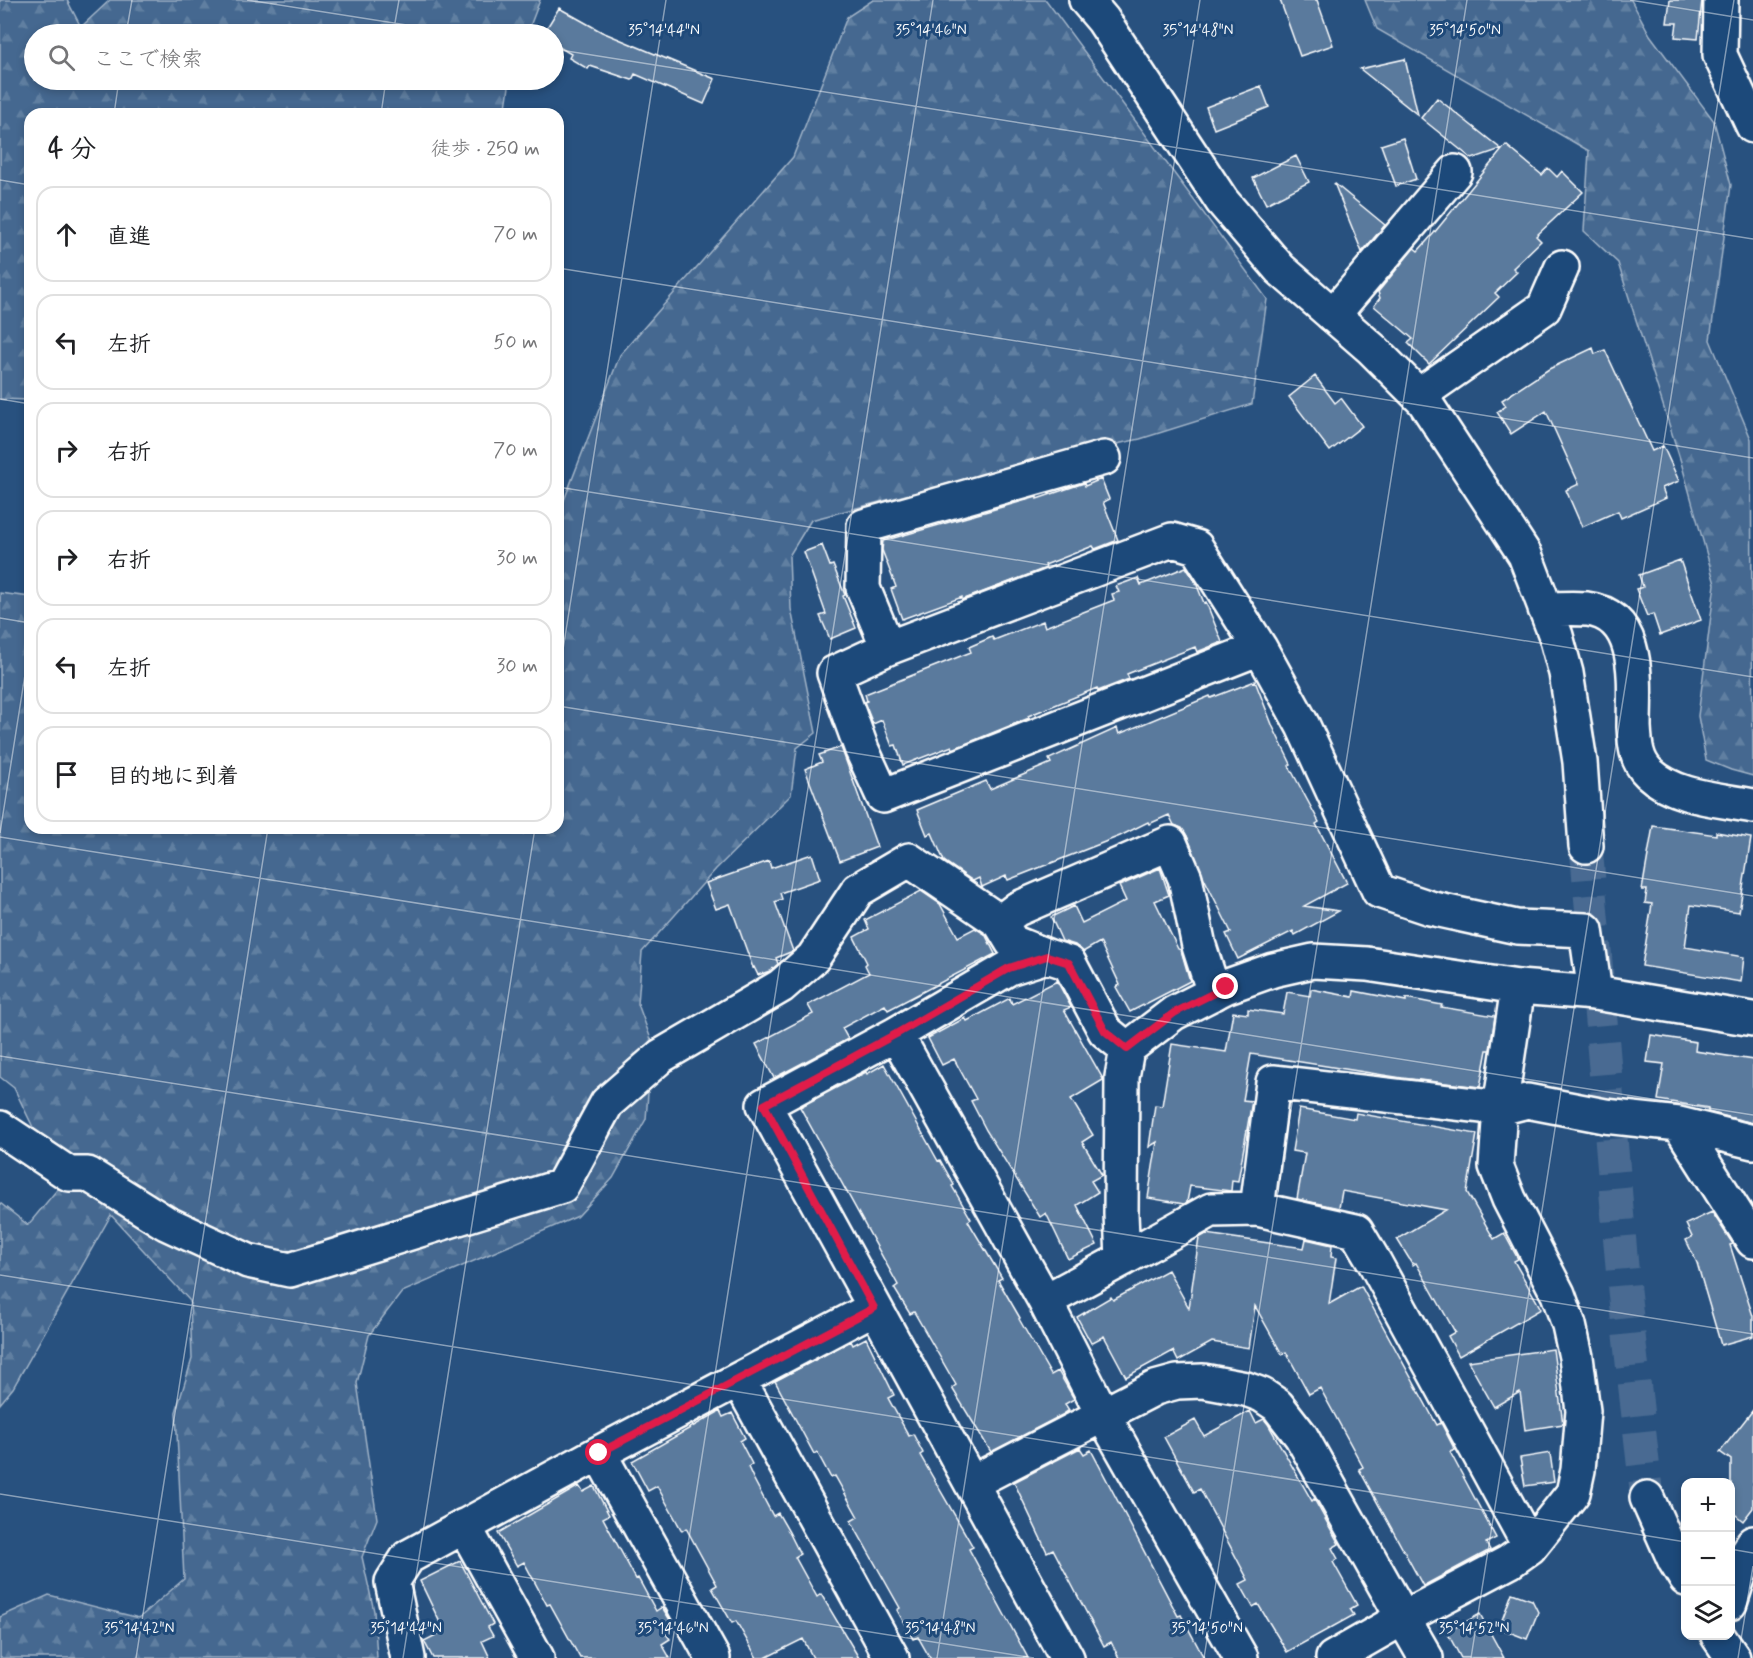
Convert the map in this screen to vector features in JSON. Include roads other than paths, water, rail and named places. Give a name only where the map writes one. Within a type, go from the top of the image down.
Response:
[{"type":"street","points":[[1086,0],[1103,20],[1222,201],[1280,269],[1372,349],[1419,395],[1485,491],[1525,555],[1566,672],[1583,789],[1586,846]]},
{"type":"street","points":[[1721,0],[1720,55],[1753,126]]},
{"type":"street","points":[[1333,315],[1455,172]]},
{"type":"street","points":[[1419,395],[1544,308],[1562,267]]},
{"type":"street","points":[[888,648],[863,588],[864,526],[1104,458]]},
{"type":"street","points":[[1260,648],[883,796],[862,750],[834,673],[888,648],[1172,540],[1196,547],[1260,648],[1303,726],[1378,891],[1430,908],[1517,927],[1586,930],[1596,993]]},
{"type":"street","points":[[1545,609],[1588,609],[1611,618],[1621,626],[1628,639],[1631,660],[1635,743],[1640,762],[1650,774],[1668,787],[1753,806]]},
{"type":"street","points":[[1000,922],[1017,909],[1170,843],[1185,878],[1199,946],[1214,993]]},
{"type":"street","points":[[0,1128],[69,1174],[88,1174],[166,1223],[248,1261],[290,1270],[562,1186],[607,1103],[661,1056],[781,986],[813,957],[858,890],[909,860],[1000,922],[1012,942],[1069,963],[1105,1031],[1127,1049]]},
{"type":"street","points":[[1047,956],[1009,968],[896,1034],[764,1105],[1067,1658]]},
{"type":"street","points":[[1123,1259],[1122,1077],[1127,1049],[1174,1013],[1226,987],[1273,970],[1313,961],[1367,964],[1518,987],[1596,993],[1753,1019]]},
{"type":"street","points":[[1333,1658],[1509,1562],[1530,1547],[1573,1493],[1578,1470],[1583,1411],[1569,1325],[1557,1294],[1509,1199],[1497,1166],[1500,1108],[1518,987]]},
{"type":"street","points":[[896,1034],[1045,1301],[1103,1415],[1241,1658]]},
{"type":"street","points":[[1257,1209],[1273,1082],[1500,1108],[1527,1101],[1605,1116],[1679,1124],[1753,1142]]},
{"type":"street","points":[[1679,1124],[1753,1241]]},
{"type":"street","points":[[1045,1301],[1211,1210],[1257,1209],[1356,1231],[1530,1547]]},
{"type":"street","points":[[408,1658],[392,1582],[408,1557],[874,1308]]},
{"type":"street","points":[[739,1380],[892,1658]]},
{"type":"street","points":[[970,1483],[1155,1388],[1177,1382],[1203,1381],[1246,1389],[1262,1395],[1277,1405],[1301,1437],[1426,1658]]},
{"type":"street","points":[[599,1453],[713,1658]]},
{"type":"street","points":[[1647,1498],[1681,1571]]},
{"type":"street","points":[[464,1526],[537,1658]]},
{"type":"street","points":[[1735,1590],[1746,1554],[1753,1543]]},
{"type":"tunnel","points":[[1586,846],[1624,1290],[1647,1498]]}]
